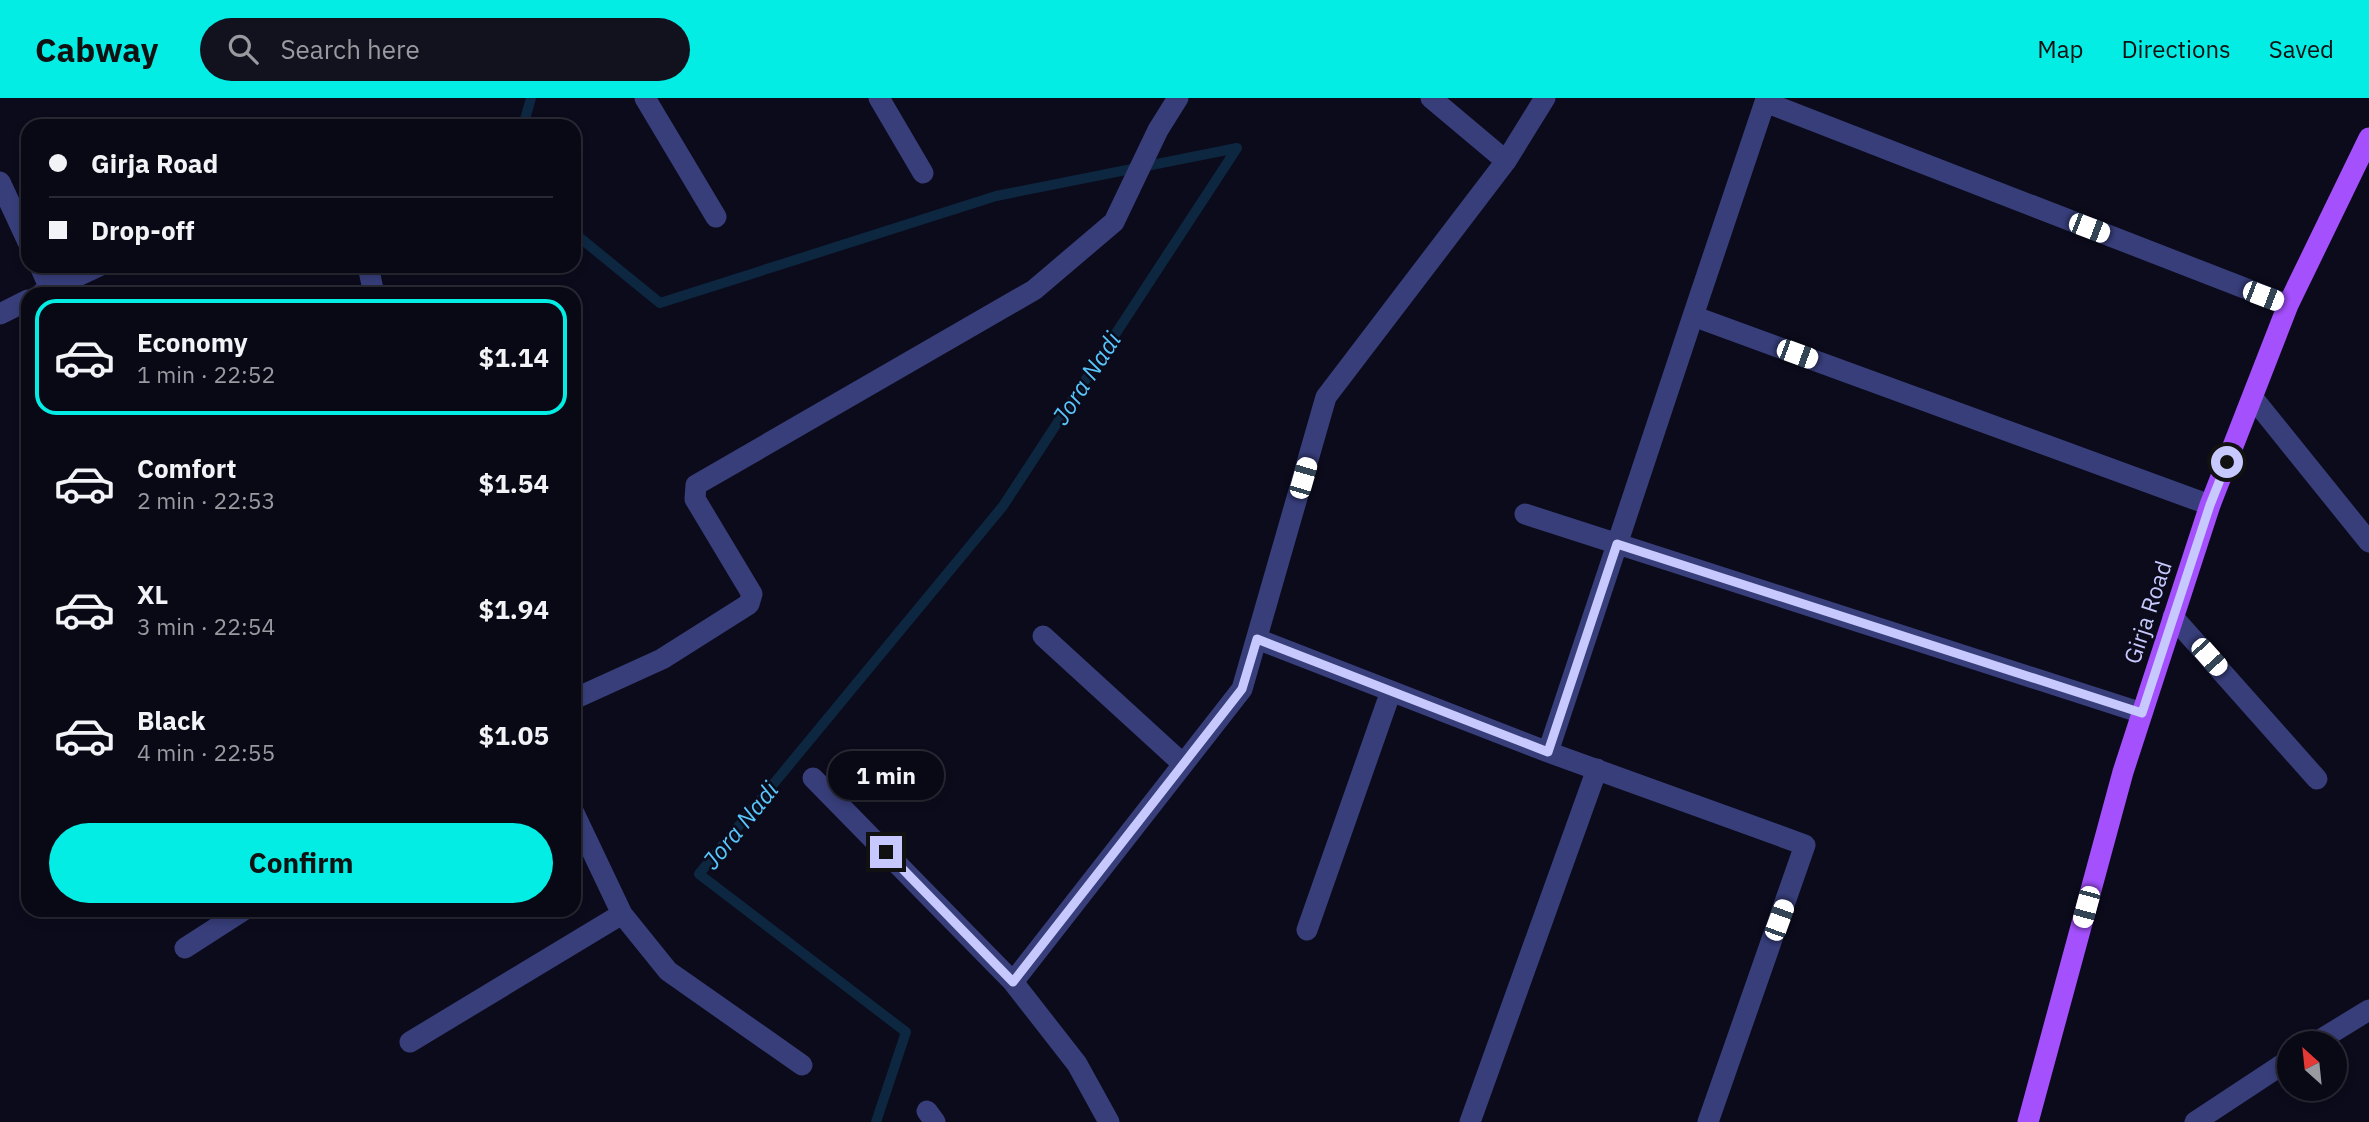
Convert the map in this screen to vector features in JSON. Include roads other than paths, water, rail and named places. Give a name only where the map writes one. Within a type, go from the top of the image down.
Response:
[{"type":"main road","name":"Girja Road","points":[[2028,1122],[2123,772],[2210,505],[2288,305],[2369,138]]},
{"type":"street","points":[[646,98],[716,216]]},
{"type":"street","points":[[879,98],[923,173]]},
{"type":"street","points":[[581,696],[662,659],[749,604],[752,594],[695,499],[696,485],[1034,290],[1114,222],[1158,130],[1178,98]]},
{"type":"street","points":[[1431,98],[1506,161]]},
{"type":"street","points":[[1013,982],[1242,689],[1326,397],[1506,161],[1545,98]]},
{"type":"street","points":[[1548,752],[1766,100],[2288,305]]},
{"type":"street","points":[[0,182],[21,227]]},
{"type":"street","points":[[56,287],[85,273]]},
{"type":"street","points":[[0,314],[21,304]]},
{"type":"street","points":[[1693,316],[2210,505]]},
{"type":"street","points":[[2253,398],[2369,542]]},
{"type":"street","points":[[1525,514],[2142,713]]},
{"type":"street","points":[[2174,617],[2317,779]]},
{"type":"street","points":[[1043,636],[1183,764]]},
{"type":"street","points":[[1257,639],[1548,752],[1805,845],[1708,1122]]},
{"type":"street","points":[[1307,930],[1391,691]]},
{"type":"street","points":[[1470,1122],[1597,769]]},
{"type":"street","points":[[813,778],[1013,982],[1077,1064],[1108,1122]]},
{"type":"street","points":[[581,828],[622,914],[668,971],[802,1065]]},
{"type":"street","points":[[410,1042],[622,914]]},
{"type":"street","points":[[185,948],[233,917]]},
{"type":"street","points":[[2335,1031],[2369,1010]]},
{"type":"street","points":[[2195,1122],[2277,1068]]},
{"type":"waterway","name":"Jora Nadi","points":[[525,119],[531,98]]},
{"type":"waterway","name":"Jora Nadi","points":[[581,239],[660,303],[996,196],[1237,148],[1003,506],[699,874],[906,1032],[876,1122]]}]
